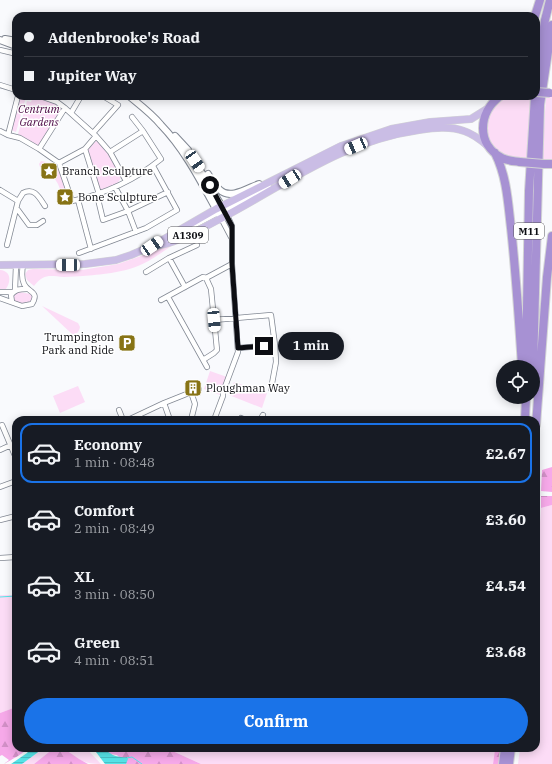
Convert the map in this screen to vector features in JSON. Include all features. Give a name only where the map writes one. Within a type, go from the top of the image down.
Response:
[{"type":"highway","points":[[536,12],[540,0]]},
{"type":"highway","points":[[540,55],[545,20],[550,0]]},
{"type":"highway","name":"M11","points":[[533,360],[540,105],[552,25]]},
{"type":"highway","points":[[540,92],[551,93]]},
{"type":"highway","points":[[494,100],[487,109],[483,129],[486,141],[492,150],[507,160],[548,164]]},
{"type":"highway","name":"M11","points":[[526,360],[529,191],[535,100]]},
{"type":"highway","name":"M11","points":[[492,150],[503,171],[516,278],[522,360]]},
{"type":"highway","name":"M11","points":[[537,416],[547,277],[552,236]]},
{"type":"highway","points":[[525,404],[525,416]]},
{"type":"highway","points":[[532,416],[533,404]]},
{"type":"highway","points":[[503,764],[504,752]]},
{"type":"highway","points":[[509,764],[510,752]]},
{"type":"main road","name":"A1309","points":[[152,246],[169,243],[223,213],[276,177],[341,146],[378,132],[423,123],[471,119],[487,109]]},
{"type":"main road","name":"A1309","points":[[0,265],[85,264],[103,262],[124,257],[152,246],[280,186],[301,172],[338,154],[368,142],[405,132],[454,128],[474,136],[492,150]]},
{"type":"street","points":[[0,38],[12,41]]},
{"type":"street","points":[[0,38],[12,44]]},
{"type":"street","points":[[0,50],[12,53]]},
{"type":"street","points":[[0,85],[12,89]]},
{"type":"street","points":[[8,135],[17,100]]},
{"type":"street","points":[[51,100],[57,102],[95,134],[110,152],[126,181]]},
{"type":"street","points":[[71,113],[79,100]]},
{"type":"street","points":[[60,163],[85,149],[118,105],[110,100]]},
{"type":"street","points":[[133,100],[188,150],[218,188],[226,194],[236,193],[276,177]]},
{"type":"street","points":[[39,149],[64,108]]},
{"type":"street","points":[[0,131],[20,138],[60,163],[72,201],[98,195],[115,187],[153,166],[161,159],[144,131],[132,117]]},
{"type":"street","points":[[161,125],[186,157],[232,226],[232,264],[238,356],[227,381],[215,416]]},
{"type":"street","points":[[110,152],[144,131]]},
{"type":"street","points":[[85,149],[98,195],[103,220],[128,211],[168,192]]},
{"type":"street","points":[[188,150],[203,172],[223,213],[232,239]]},
{"type":"street","points":[[79,253],[159,222],[177,210],[153,166]]},
{"type":"street","points":[[115,187],[128,211],[136,232]]},
{"type":"street","points":[[0,190],[18,201]]},
{"type":"street","points":[[7,245],[18,201],[22,193],[29,190],[33,191],[38,195],[45,206]]},
{"type":"street","points":[[78,200],[91,249]]},
{"type":"street","points":[[16,209],[29,225],[37,225],[43,222]]},
{"type":"street","points":[[146,272],[169,258],[197,245]]},
{"type":"street","points":[[169,258],[185,287]]},
{"type":"street","points":[[161,300],[203,277],[206,278],[232,264]]},
{"type":"street","points":[[0,298],[16,305],[22,306],[32,304],[35,296],[33,292],[27,289],[23,283],[22,272],[19,265]]},
{"type":"street","points":[[12,302],[11,295],[14,291],[19,265]]},
{"type":"street","points":[[203,360],[217,350],[211,289],[206,278]]},
{"type":"street","points":[[0,292],[5,293],[27,289]]},
{"type":"street","points":[[168,297],[207,366]]},
{"type":"street","points":[[214,320],[271,315],[276,362],[272,389]]},
{"type":"street","points":[[238,348],[275,345]]},
{"type":"street","points":[[137,416],[199,389]]},
{"type":"street","points":[[191,392],[195,404],[192,416]]},
{"type":"street","points":[[164,403],[169,416]]},
{"type":"street","points":[[119,410],[121,416]]},
{"type":"street","points":[[0,450],[11,445],[2,425]]},
{"type":"street","points":[[0,486],[12,482]]},
{"type":"street","points":[[0,520],[12,517]]},
{"type":"street","points":[[0,558],[12,557]]},
{"type":"green space","points":[[546,96],[552,96],[552,162],[542,161]]},
{"type":"green space","points":[[19,100],[25,100],[16,132],[11,130]]},
{"type":"green space","name":"Centrum Gardens","points":[[32,100],[44,100],[61,107],[61,110],[40,145],[37,146],[18,134],[27,101],[31,102]]},
{"type":"green space","points":[[501,100],[532,100],[528,159],[509,158],[499,153],[492,146],[488,137],[488,119],[498,102]]},
{"type":"green space","points":[[96,141],[102,144],[121,176],[119,182],[102,192],[99,190],[96,175],[94,174],[87,150]]},
{"type":"green space","points":[[41,161],[57,164],[68,200],[65,202],[53,176],[40,167],[39,164]]},
{"type":"green space","points":[[175,244],[143,264],[119,272],[83,276],[48,276],[41,279],[34,286],[27,280],[25,274],[28,270],[33,269],[82,270],[118,264]]},
{"type":"green space","points":[[0,270],[7,273],[9,278],[5,290],[0,289]]},
{"type":"green space","points":[[19,292],[31,294],[33,296],[33,300],[30,303],[17,303],[13,297]]},
{"type":"green space","points":[[42,306],[78,323],[80,327],[78,331],[72,334]]},
{"type":"green space","points":[[210,371],[227,377],[220,395],[204,389]]},
{"type":"green space","points":[[234,382],[267,393],[262,408],[229,395]]},
{"type":"green space","points":[[78,386],[85,402],[60,413],[53,396]]},
{"type":"green space","points":[[552,467],[552,492],[541,491],[542,470]]},
{"type":"green space","points":[[541,496],[552,496],[552,505],[541,508]]},
{"type":"green space","points":[[552,505],[552,764],[518,764],[520,752],[540,752],[541,508]]},
{"type":"green space","points":[[0,595],[12,595],[12,708],[0,713]]},
{"type":"green space","points":[[12,708],[12,752],[24,752],[4,764],[9,760],[2,755],[0,756],[0,713]]},
{"type":"green space","points":[[49,752],[34,764],[22,764],[37,753]]},
{"type":"green space","points":[[49,752],[69,752],[88,764],[34,764]]},
{"type":"green space","points":[[69,752],[90,752],[101,764],[85,762]]},
{"type":"green space","points":[[108,752],[175,752],[201,764],[126,764],[117,755]]},
{"type":"green space","points":[[175,752],[495,752],[493,764],[201,764]]},
{"type":"green space","points":[[495,752],[500,752],[499,764],[493,764]]},
{"type":"water","points":[[38,752],[22,764],[11,764],[27,753]]},
{"type":"water","points":[[96,752],[109,752],[114,756],[127,757],[128,759],[126,764],[105,764]]},
{"type":"waterway","points":[[0,597],[12,596]]},
{"type":"waterway","points":[[127,758],[132,757],[142,764]]},
{"type":"place","name":"Branch Sculpture","points":[[49,171]]},
{"type":"place","name":"Bone Sculpture","points":[[65,197]]},
{"type":"place","name":"Trumpington Park and Ride","points":[[127,343]]},
{"type":"place","name":"Ploughman Way","points":[[193,388]]},
{"type":"route","points":[[210,185],[232,224],[232,264],[238,348],[264,346]]}]
